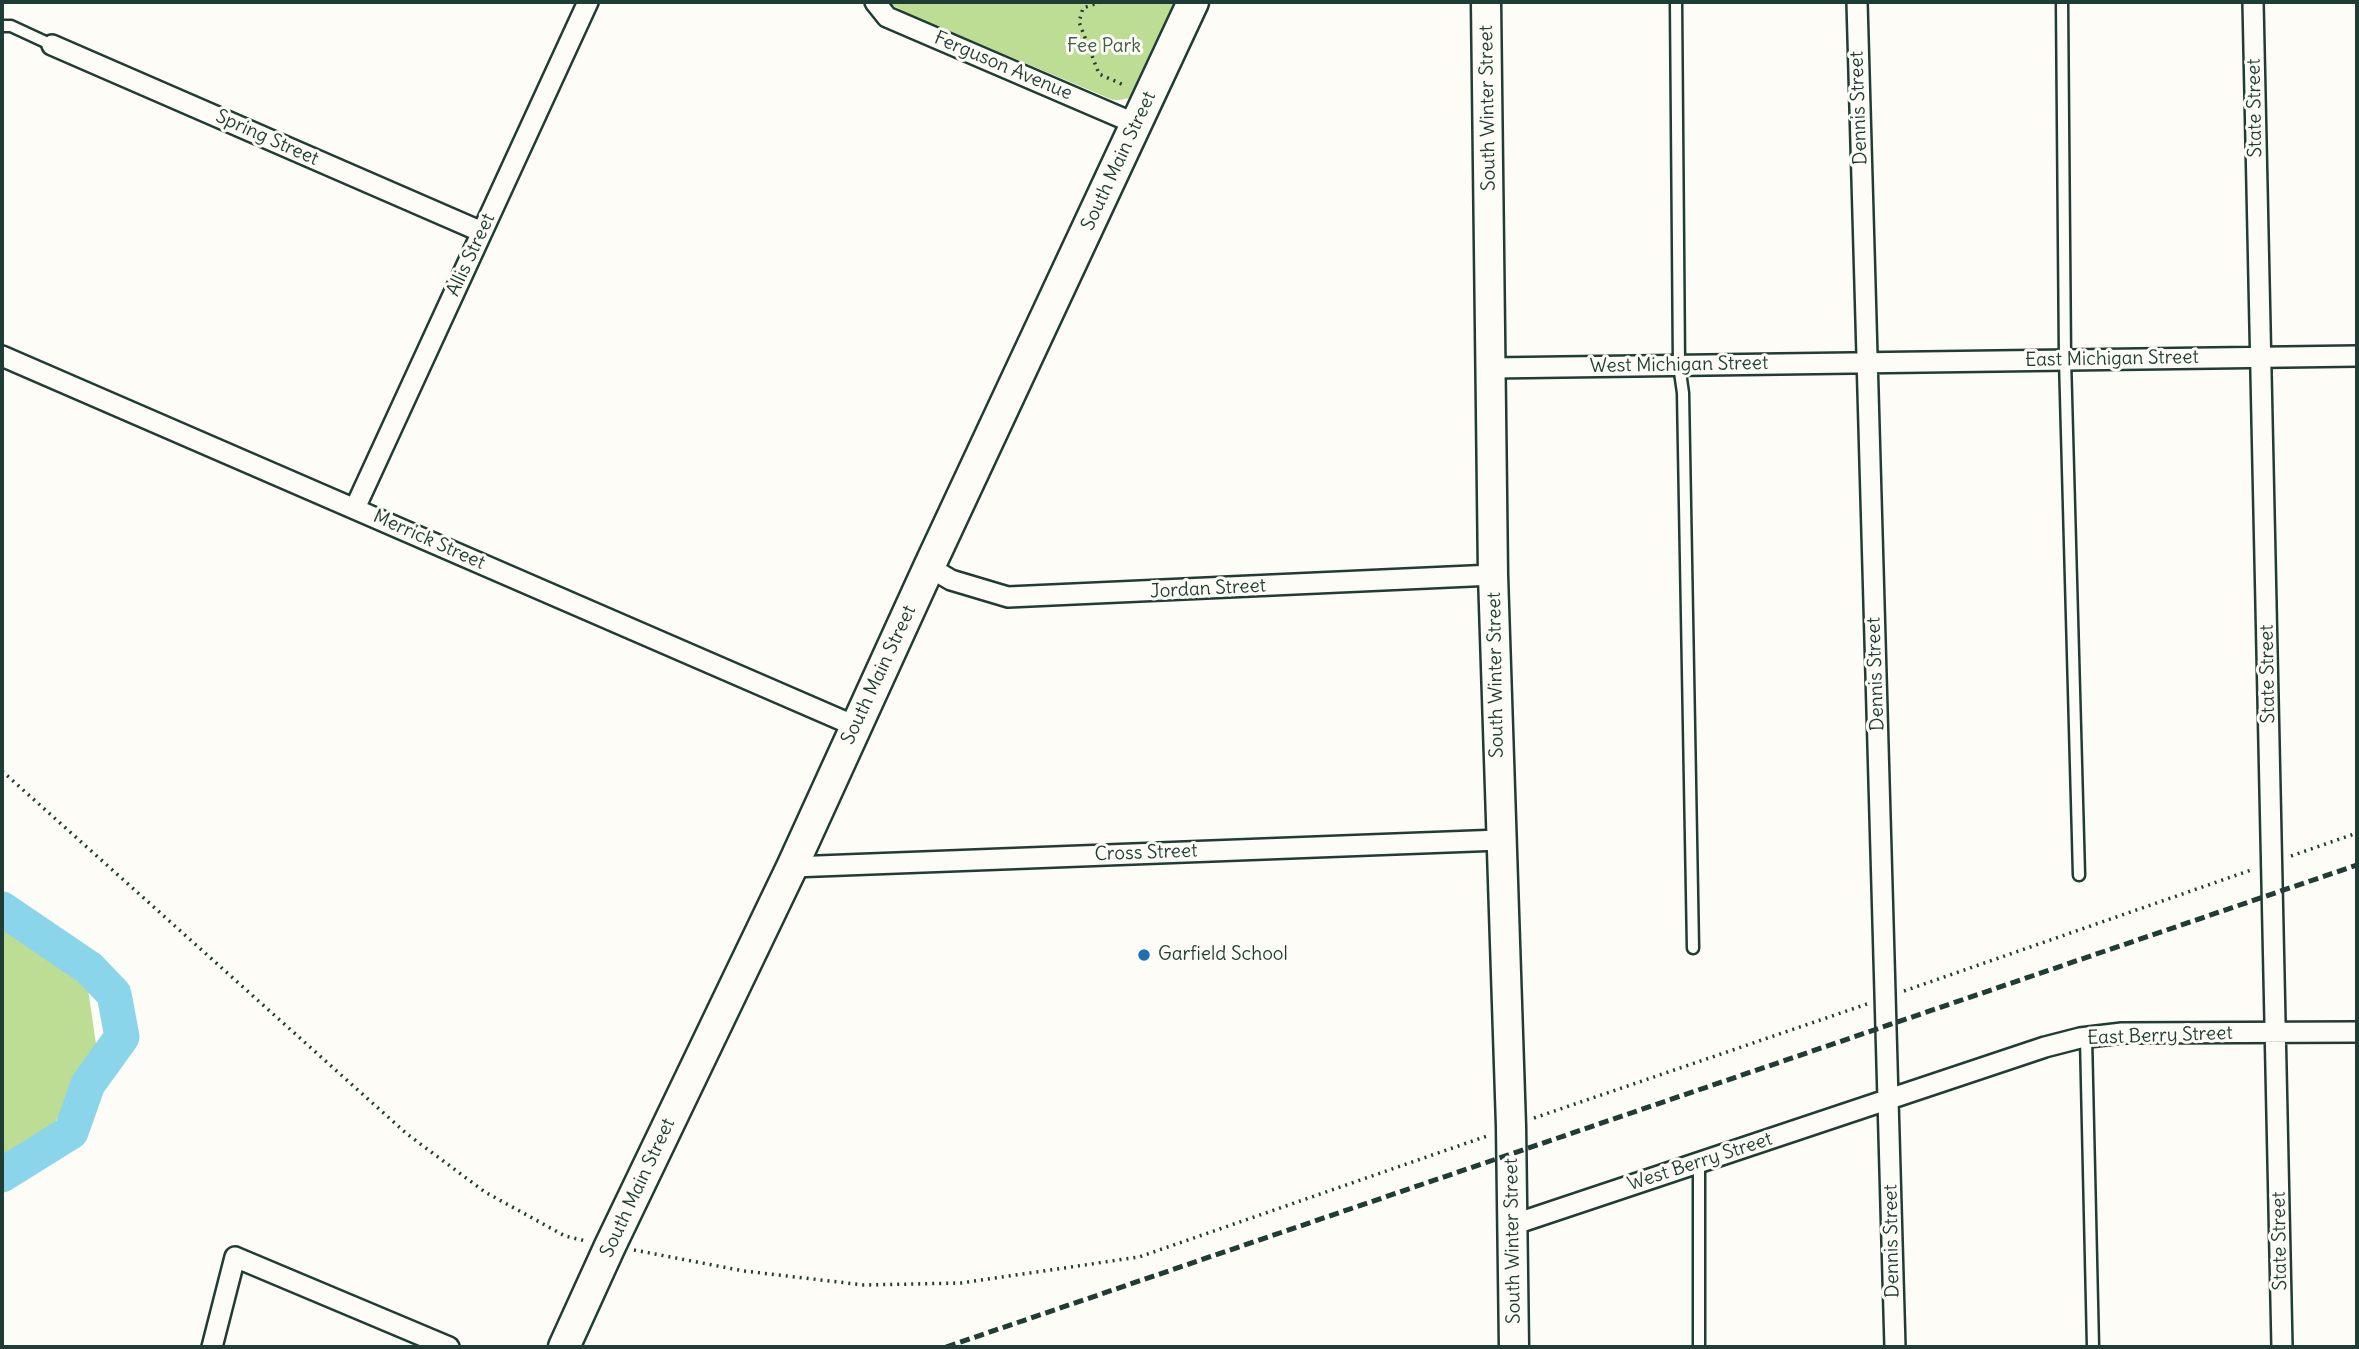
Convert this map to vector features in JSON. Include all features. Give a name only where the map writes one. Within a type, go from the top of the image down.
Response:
[{"type":"main road","name":"South Main Street","points":[[564,1347],[792,867],[929,566],[1193,2]]},
{"type":"street","name":"Allis Street","points":[[355,508],[588,2]]},
{"type":"street","name":"Ferguson Avenue","points":[[875,2],[887,17],[1136,124]]},
{"type":"street","name":"South Winter Street","points":[[1486,2],[1493,575],[1511,1126],[1514,1347]]},
{"type":"street","name":"Dennis Street","points":[[1857,2],[1895,1347]]},
{"type":"street","name":"State Street","points":[[2253,2],[2282,1347]]},
{"type":"street","name":"Spring Street","points":[[52,45],[482,232]]},
{"type":"street","name":"Merrick Street","points":[[2,355],[855,726]]},
{"type":"street","name":"East Michigan Street","points":[[1867,362],[2357,356]]},
{"type":"street","name":"West Michigan Street","points":[[1491,368],[1867,362]]},
{"type":"street","name":"Jordan Street","points":[[929,566],[951,580],[1008,597],[1493,575]]},
{"type":"street","name":"Cross Street","points":[[792,867],[1500,840]]},
{"type":"street","name":"East Berry Street","points":[[1888,1100],[2045,1047],[2085,1038],[2122,1034],[2357,1032]]},
{"type":"street","name":"West Berry Street","points":[[1512,1225],[1888,1100]]},
{"type":"street","points":[[212,1347],[235,1257],[449,1347]]},
{"type":"lane","points":[[1676,2],[1679,365],[1683,393],[1693,948]]},
{"type":"lane","points":[[2062,2],[2065,359],[2079,875]]},
{"type":"lane","points":[[2,26],[11,26],[52,45]]},
{"type":"lane","points":[[2085,1038],[2093,1347]]},
{"type":"lane","points":[[1699,1162],[1699,1347]]},
{"type":"path","points":[[1101,2],[1083,8],[1079,22],[1099,74],[1126,86]]},
{"type":"path","points":[[2,771],[407,1134],[485,1192],[565,1236],[610,1246]]},
{"type":"green space","name":"Fee Park","points":[[887,2],[1174,2],[1129,98],[1113,100],[904,12]]},
{"type":"green space","points":[[2,925],[88,989],[96,1044],[50,1132],[2,1156]]},
{"type":"waterway","points":[[2,909],[89,968],[114,994],[122,1037],[88,1084],[71,1132],[2,1175]]},
{"type":"railway","points":[[946,1347],[2357,865]]},
{"type":"place","name":"Garfield School","points":[[1144,955]]}]
